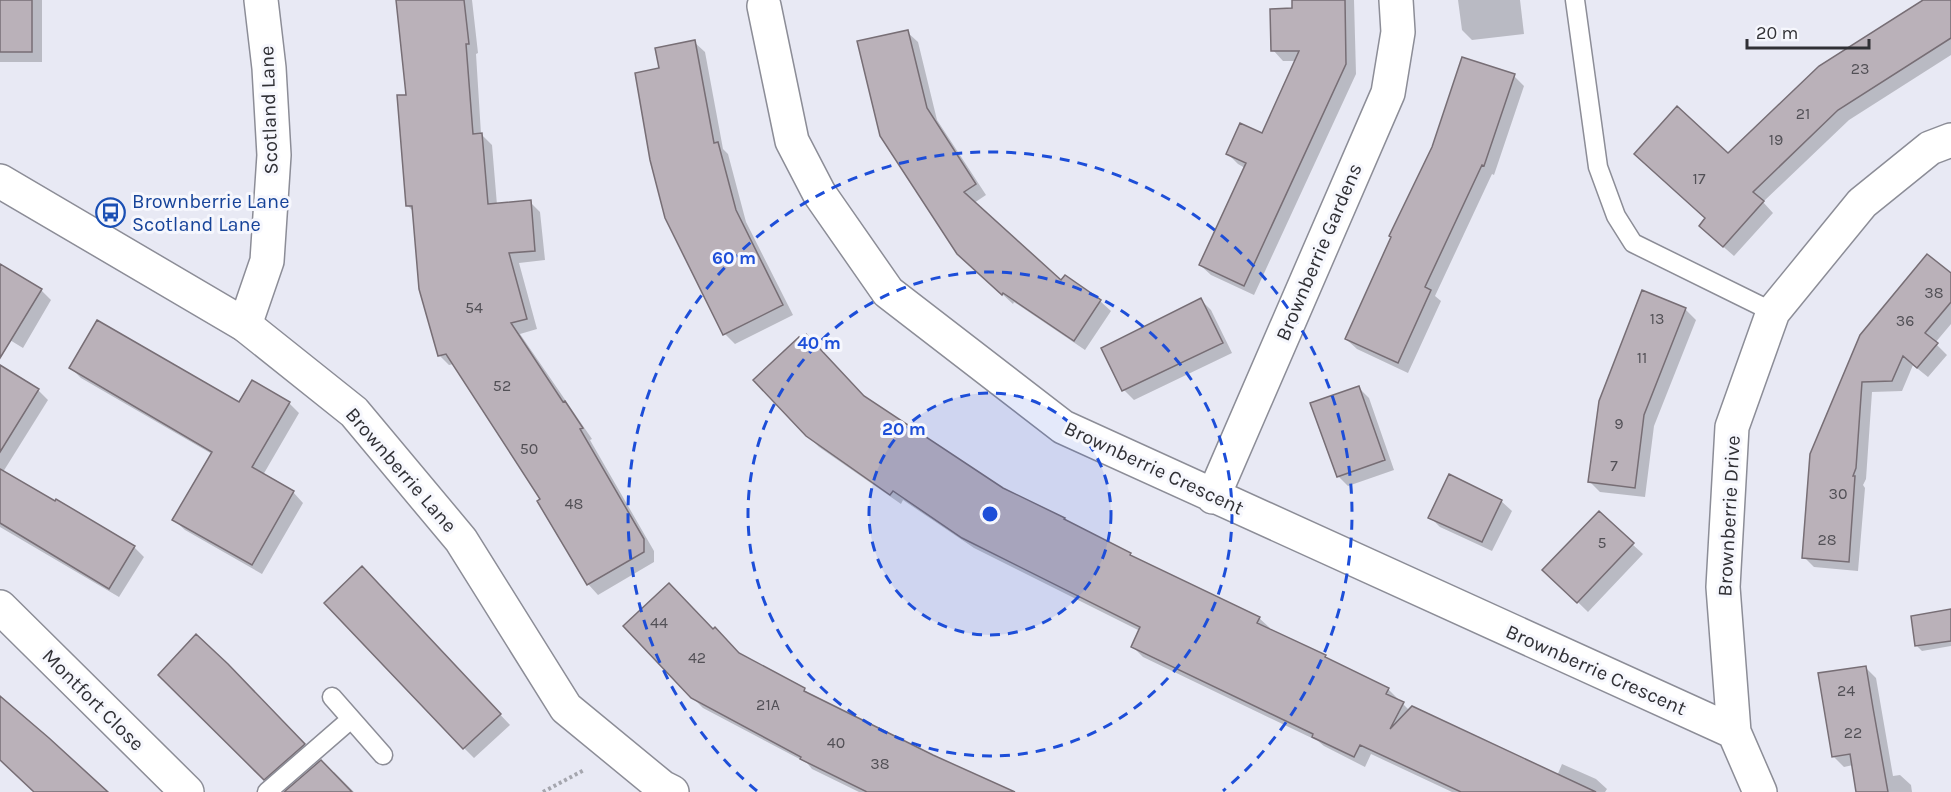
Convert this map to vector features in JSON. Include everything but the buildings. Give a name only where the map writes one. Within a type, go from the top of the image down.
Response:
[{"type":"street","name":"Scotland Lane","points":[[245,325],[267,261],[274,155],[269,68],[261,0]]},
{"type":"street","name":"Brownberrie Gardens","points":[[1213,496],[1388,93],[1398,32],[1396,0]]},
{"type":"street","name":"Brownberrie Crescent","points":[[764,6],[792,141],[819,193],[888,292],[1063,427],[1734,732]]},
{"type":"street","name":"Brownberrie Drive","points":[[1760,792],[1734,732],[1723,587],[1732,427],[1773,312],[1862,204],[1930,148],[1951,140]]},
{"type":"street","name":"Brownberrie Lane","points":[[0,181],[245,325],[354,412],[461,540],[566,708],[662,787],[672,792]]},
{"type":"street","name":"Montfort Close","points":[[0,607],[186,792]]},
{"type":"lane","points":[[1575,0],[1598,167],[1616,216],[1633,243],[1773,312]]},
{"type":"lane","points":[[332,697],[383,755]]},
{"type":"lane","points":[[267,792],[351,719]]},
{"type":"place","name":"Brownberrie Lane Scotland Lane","points":[[111,212]]}]
